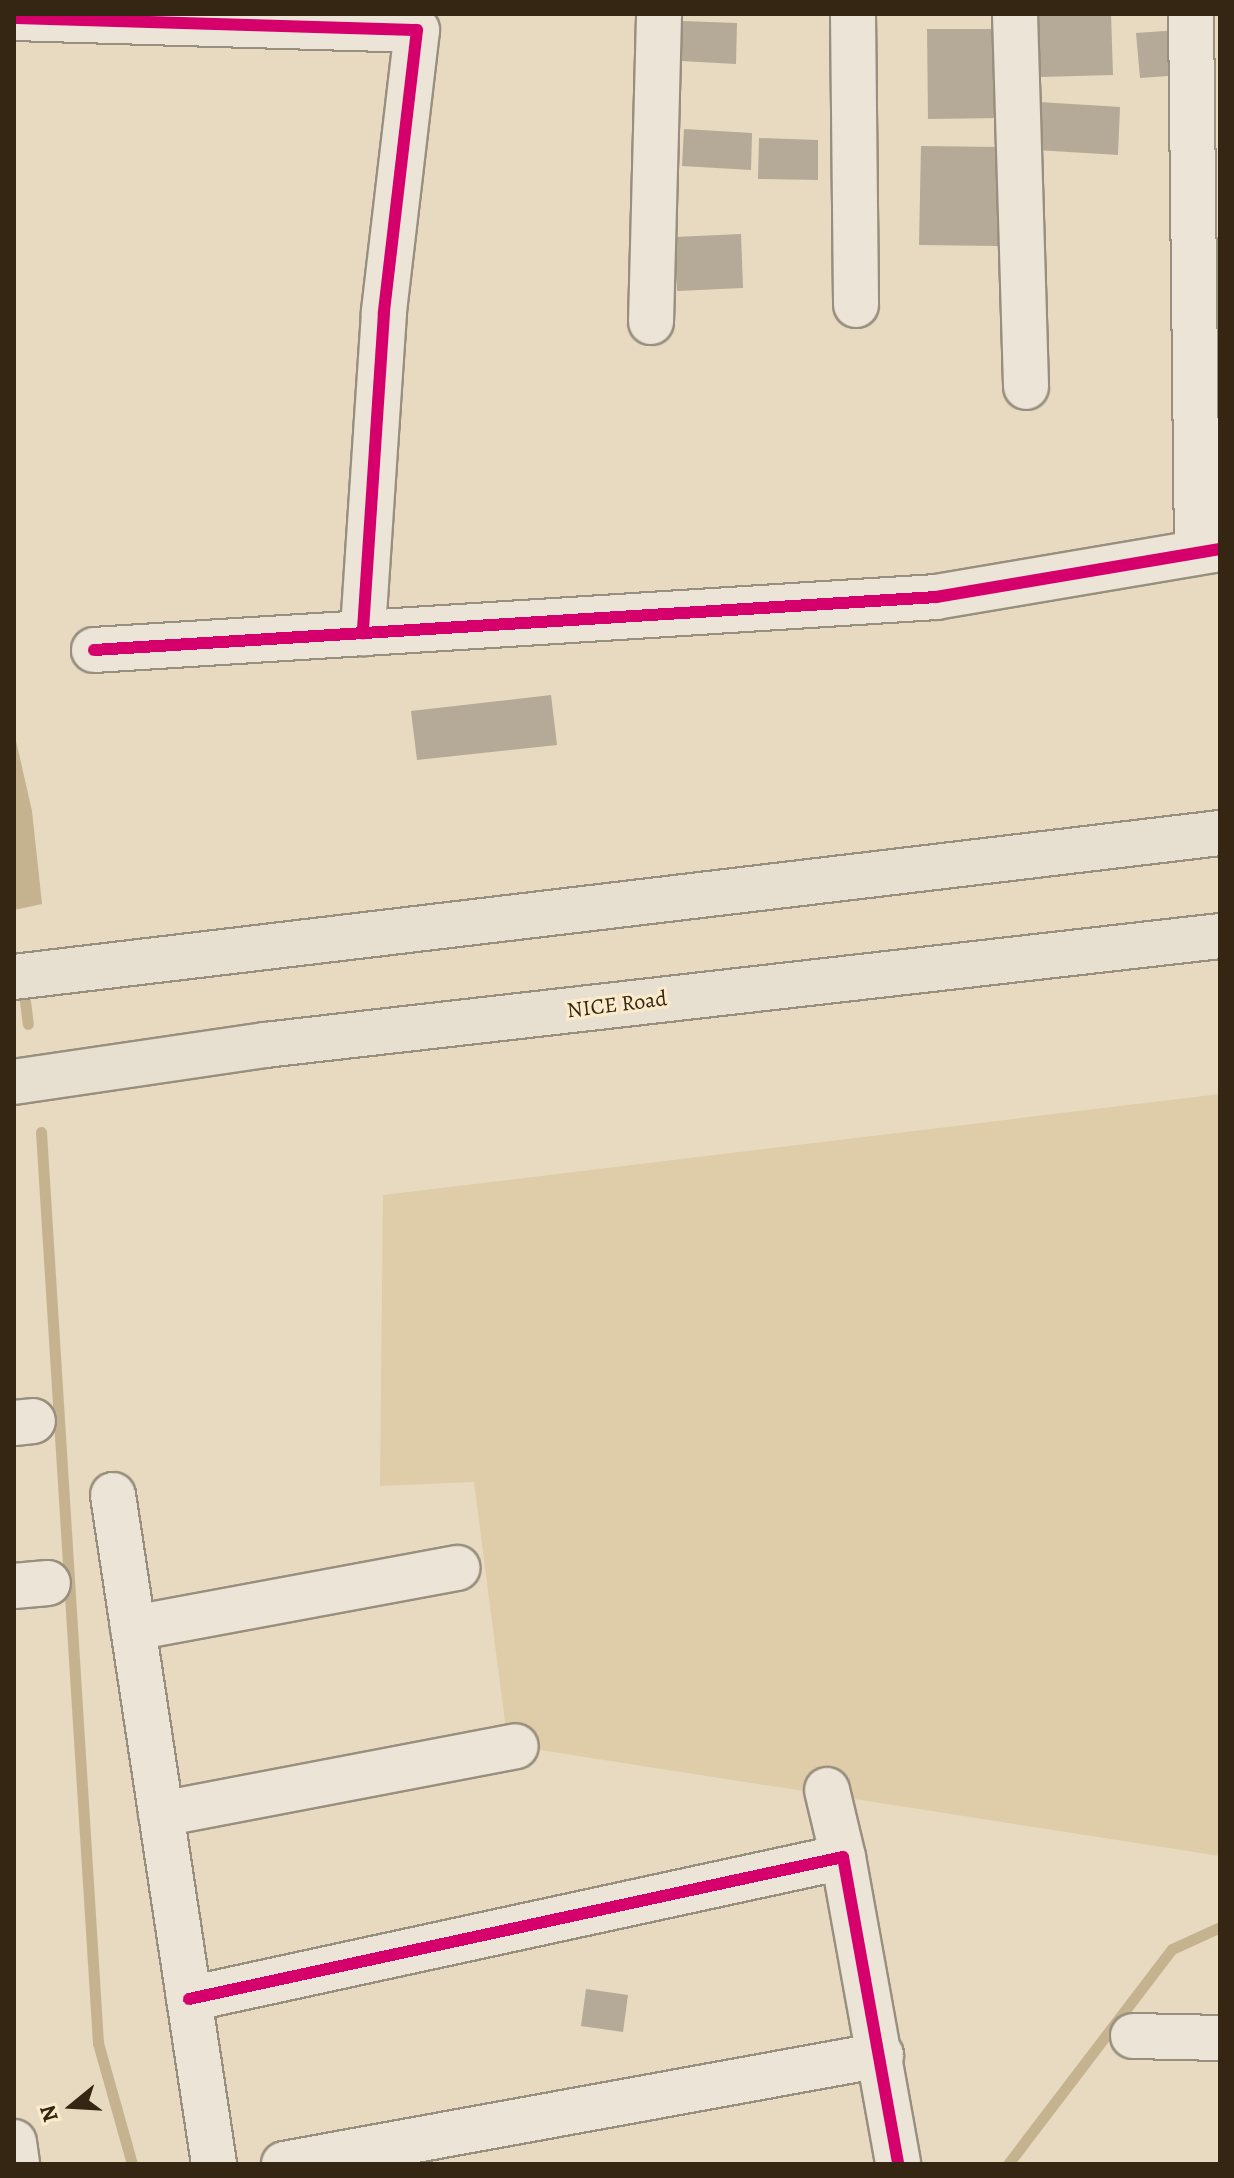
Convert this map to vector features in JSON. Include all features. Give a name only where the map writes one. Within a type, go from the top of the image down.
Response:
[{"type":"highway","points":[[14,977],[1220,833]]},
{"type":"highway","name":"NICE Road","points":[[14,1082],[265,1045],[1220,936]]},
{"type":"street","points":[[651,322],[659,14]]},
{"type":"street","points":[[853,14],[856,305]]},
{"type":"street","points":[[1015,14],[1026,387]]},
{"type":"street","points":[[94,650],[936,597],[1209,549],[1208,359],[1191,14]]},
{"type":"street","points":[[14,18],[419,22],[384,313],[363,633]]},
{"type":"street","points":[[113,1495],[214,2164]]},
{"type":"street","points":[[133,1628],[457,1568]]},
{"type":"street","points":[[161,1814],[516,1746]]},
{"type":"street","points":[[827,1790],[881,2055],[898,2164]]},
{"type":"street","points":[[189,1999],[843,1857]]},
{"type":"street","points":[[1133,2036],[1220,2038]]},
{"type":"street","points":[[284,2164],[881,2055]]},
{"type":"street","points":[[14,2142],[17,2164]]},
{"type":"shaded area","points":[[14,732],[32,811],[42,904],[14,910]]},
{"type":"shaded area","points":[[1220,1094],[1220,1856],[508,1745],[474,1482],[380,1486],[383,1195]]},
{"type":"building","points":[[1037,14],[1111,14],[1113,75],[1039,77]]},
{"type":"building","points":[[682,21],[737,23],[736,64],[681,61]]},
{"type":"building","points":[[927,29],[1003,29],[1003,118],[928,119]]},
{"type":"building","points":[[1179,30],[1182,75],[1140,78],[1136,33]]},
{"type":"building","points":[[1039,102],[1120,107],[1118,155],[1036,150]]},
{"type":"building","points":[[684,129],[752,133],[751,170],[682,166]]},
{"type":"building","points":[[759,138],[818,140],[818,180],[758,179]]},
{"type":"building","points":[[921,146],[1000,147],[998,246],[919,245]]},
{"type":"building","points":[[741,234],[743,288],[677,291],[674,237]]},
{"type":"building","points":[[551,695],[557,745],[417,760],[411,711]]},
{"type":"building","points":[[586,1989],[628,1995],[623,2032],[581,2026]]},
{"type":"waterway","points":[[25,1001],[28,1024]]},
{"type":"waterway","points":[[41,1132],[98,2043],[132,2164]]},
{"type":"waterway","points":[[1008,2164],[1172,1949],[1220,1927]]},
{"type":"cycle path","points":[[14,18],[417,30],[384,313],[363,633]]},
{"type":"cycle path","points":[[94,650],[936,597],[1220,549]]},
{"type":"cycle path","points":[[189,1999],[843,1857],[898,2164]]}]
